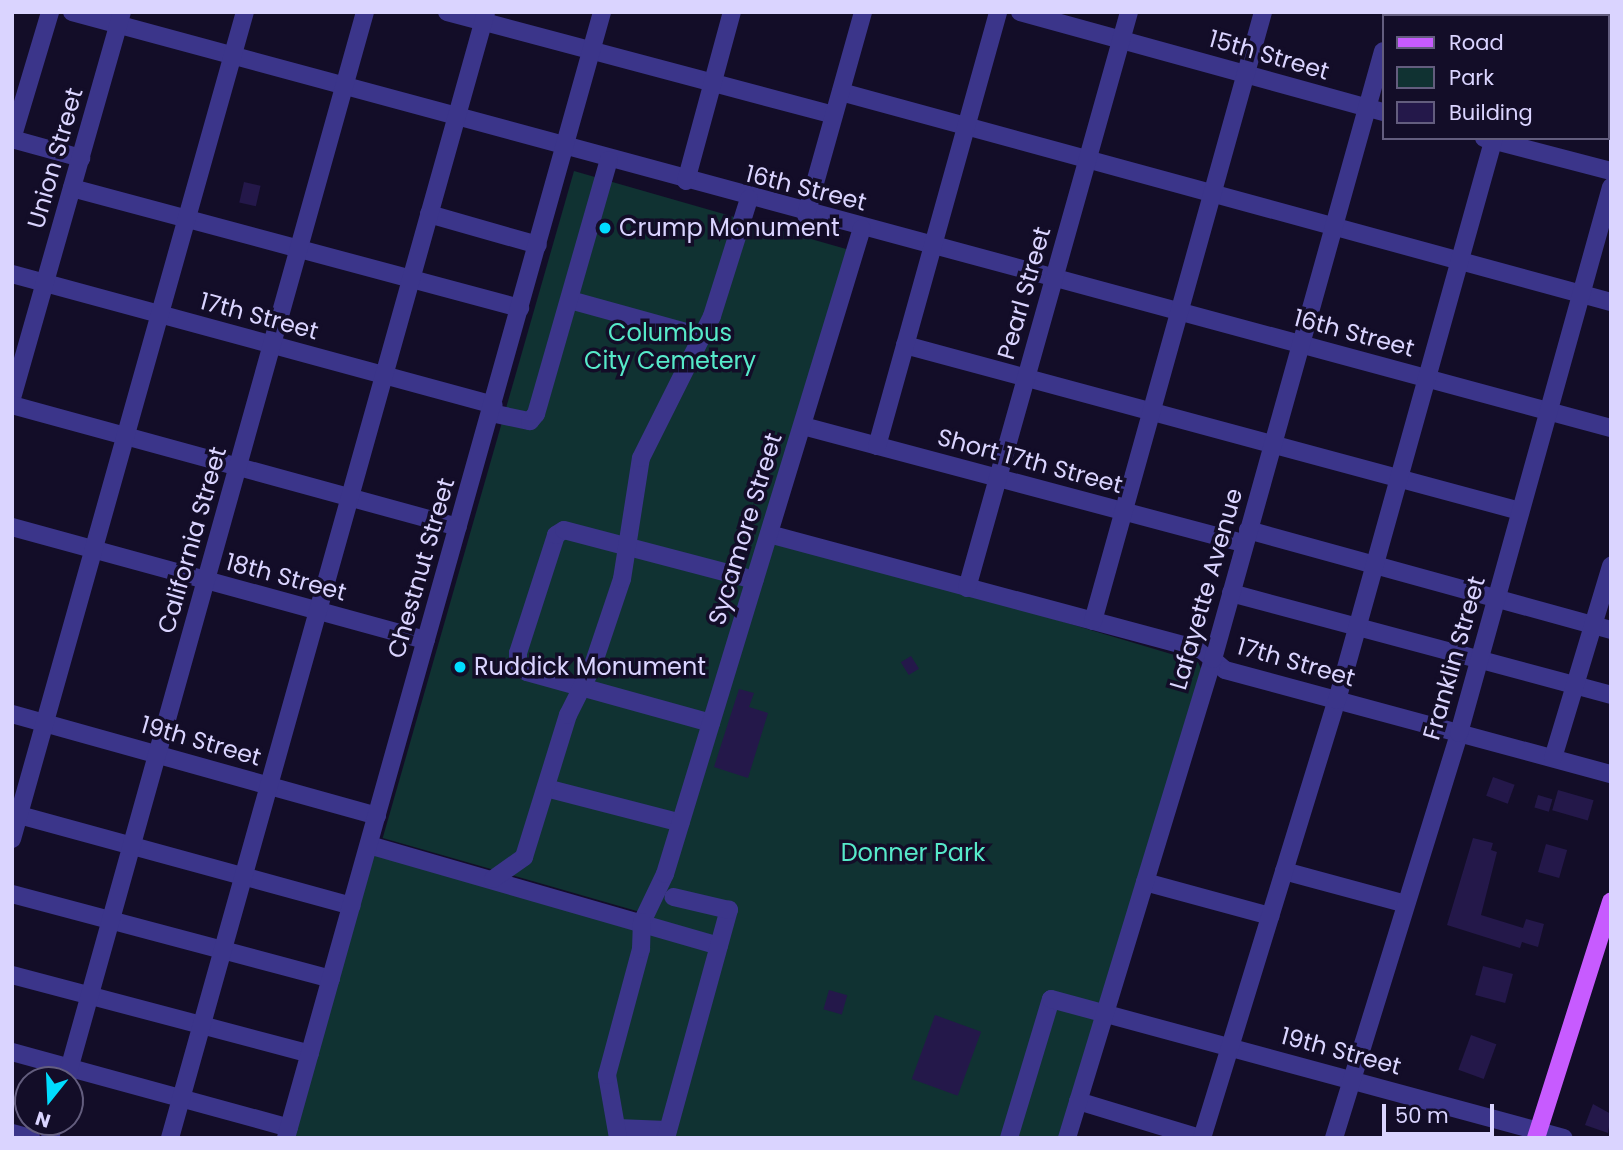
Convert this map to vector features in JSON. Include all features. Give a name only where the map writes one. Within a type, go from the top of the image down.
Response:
[{"type":"main road","points":[[1537,1134],[1610,908]]},
{"type":"street","points":[[50,12],[12,139],[80,158]]},
{"type":"street","name":"16th Street","points":[[72,12],[120,19],[232,56],[806,215],[1054,277],[1611,428]]},
{"type":"street","points":[[12,839],[16,814],[95,550],[124,435],[245,12]]},
{"type":"street","name":"California Street","points":[[70,1066],[365,12]]},
{"type":"street","points":[[447,12],[484,17],[592,50],[834,115]]},
{"type":"street","name":"Chestnut Street","points":[[288,1133],[493,409],[602,12]]},
{"type":"street","points":[[685,181],[732,12]]},
{"type":"street","points":[[806,215],[863,12]]},
{"type":"street","points":[[877,446],[998,12]]},
{"type":"street","name":"15th Street","points":[[1020,12],[1375,110]]},
{"type":"street","name":"Pearl Street","points":[[967,587],[1129,12]]},
{"type":"street","points":[[1094,621],[1154,413],[1263,12]]},
{"type":"street","points":[[170,1138],[484,17]]},
{"type":"street","name":"Union Street","points":[[12,398],[120,19]]},
{"type":"street","name":"Lafayette Avenue","points":[[1067,1138],[1213,659],[1333,229],[1375,110],[1382,58]]},
{"type":"street","points":[[841,92],[1333,229],[1611,302]]},
{"type":"street","points":[[1078,1101],[1201,1138],[1336,700],[1460,262],[1491,140]]},
{"type":"street","points":[[1495,140],[1611,171]]},
{"type":"street","points":[[609,160],[570,300],[701,335]]},
{"type":"street","name":"Franklin Street","points":[[1334,1138],[1459,733],[1611,187]]},
{"type":"street","points":[[72,188],[188,216],[520,308]]},
{"type":"street","points":[[534,891],[524,857],[630,545],[640,458],[701,335],[749,199]]},
{"type":"street","points":[[429,214],[538,245]]},
{"type":"street","name":"Sycamore Street","points":[[642,922],[652,909],[681,823],[862,228]]},
{"type":"street","name":"17th Street","points":[[12,274],[383,375],[530,421],[536,414],[570,300]]},
{"type":"street","points":[[905,345],[1520,511]]},
{"type":"street","points":[[12,405],[458,527]]},
{"type":"street","name":"Short 17th Street","points":[[803,426],[1125,512],[1374,565],[1611,630]]},
{"type":"street","name":"18th Street","points":[[12,527],[426,640]]},
{"type":"street","points":[[711,723],[580,689],[517,666],[555,535],[564,530],[630,545],[755,580]]},
{"type":"street","name":"17th Street","points":[[769,534],[1202,650],[1225,670],[1611,774]]},
{"type":"street","points":[[1553,758],[1611,566]]},
{"type":"street","points":[[1231,593],[1611,695]]},
{"type":"street","name":"19th Street","points":[[12,714],[377,816]]},
{"type":"street","points":[[546,788],[681,823]]},
{"type":"street","points":[[16,814],[352,906]]},
{"type":"street","points":[[369,845],[719,946]]},
{"type":"street","points":[[494,879],[524,857]]},
{"type":"street","points":[[1284,871],[1406,904]]},
{"type":"street","points":[[1145,881],[1270,916]]},
{"type":"street","points":[[12,894],[331,979]]},
{"type":"street","points":[[642,922],[641,948],[607,1075],[618,1133],[666,1134],[729,910],[673,897]]},
{"type":"street","points":[[12,975],[310,1054]]},
{"type":"street","name":"19th Street","points":[[1009,1138],[1051,999],[1230,1046],[1537,1134],[1564,1138]]},
{"type":"street","points":[[12,1052],[48,1066]]},
{"type":"street","points":[[84,1078],[181,1099],[288,1133]]},
{"type":"street","points":[[12,1133],[31,1138]]},
{"type":"green space","name":"Columbus City Cemetery","points":[[574,171],[847,249],[656,916],[383,838]]},
{"type":"green space","name":"Donner Park","points":[[769,534],[1198,662],[1206,680],[1067,1138],[286,1138],[369,845],[641,922]]},
{"type":"building","points":[[244,182],[261,186],[256,206],[239,202]]},
{"type":"building","points":[[911,656],[919,669],[909,675],[901,662]]},
{"type":"building","points":[[739,689],[754,693],[749,707],[768,713],[748,778],[714,767]]},
{"type":"building","points":[[1493,777],[1515,785],[1508,804],[1486,796]]},
{"type":"building","points":[[1558,790],[1594,800],[1588,820],[1552,810]]},
{"type":"building","points":[[1538,795],[1552,799],[1549,812],[1534,807]]},
{"type":"building","points":[[1473,838],[1493,843],[1491,850],[1497,852],[1481,915],[1523,928],[1526,919],[1544,924],[1538,947],[1522,942],[1520,948],[1447,925]]},
{"type":"building","points":[[1546,844],[1567,850],[1559,878],[1538,872]]},
{"type":"building","points":[[1483,966],[1513,974],[1505,1003],[1475,995]]},
{"type":"building","points":[[829,990],[847,995],[842,1014],[823,1009]]},
{"type":"building","points":[[935,1015],[981,1032],[958,1096],[912,1079]]},
{"type":"building","points":[[1471,1035],[1496,1044],[1484,1079],[1458,1070]]},
{"type":"building","points":[[1593,1104],[1611,1114],[1608,1133],[1585,1125]]},
{"type":"place","name":"Crump Monument","points":[[605,228]]},
{"type":"place","name":"Ruddick Monument","points":[[460,667]]}]
